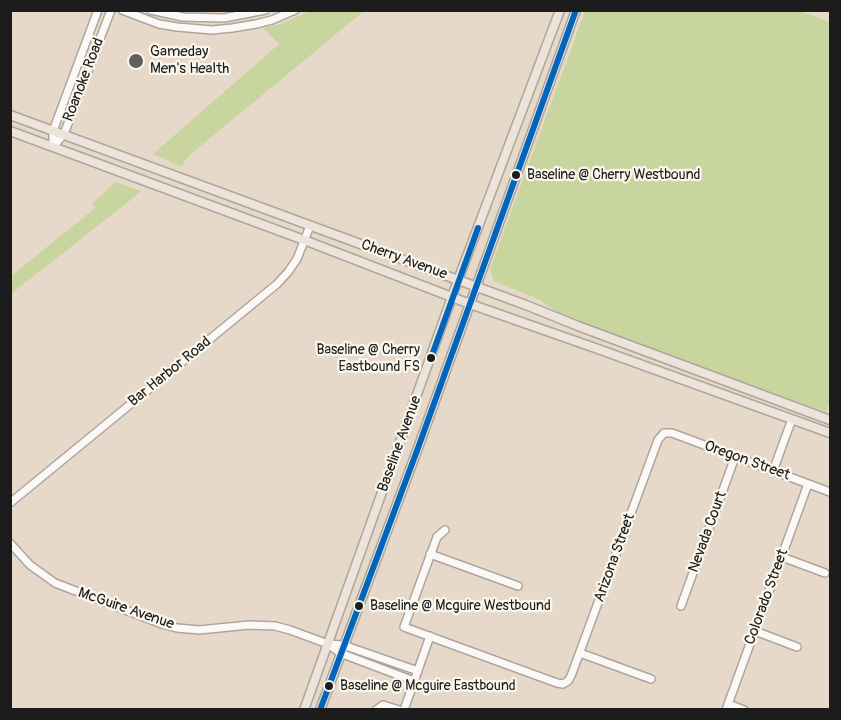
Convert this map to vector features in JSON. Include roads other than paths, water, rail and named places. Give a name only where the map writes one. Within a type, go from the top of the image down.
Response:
[{"type":"main road","name":"Baseline Avenue","points":[[304,710],[458,280],[560,10]]},
{"type":"main road","name":"Baseline Avenue","points":[[320,710],[418,448],[576,10]]},
{"type":"main road","name":"Cherry Avenue","points":[[10,115],[831,420]]},
{"type":"main road","name":"Cherry Avenue","points":[[10,131],[470,304],[831,433]]},
{"type":"street","name":"Roanoke Road","points":[[53,147],[53,130],[98,10]]},
{"type":"street","name":"Roanoke Road","points":[[53,147],[64,134],[111,10]]},
{"type":"street","points":[[122,10],[159,24],[202,30],[256,24],[295,10]]},
{"type":"street","points":[[151,10],[183,17],[224,18],[265,10]]},
{"type":"street","name":"Bar Harbor Road","points":[[10,503],[283,278],[293,266],[310,226]]},
{"type":"street","points":[[773,471],[792,419]]},
{"type":"street","name":"Oregon Street","points":[[664,433],[672,433],[831,492]]},
{"type":"street","name":"Arizona Street","points":[[430,636],[557,683],[566,683],[580,653],[658,440],[664,433]]},
{"type":"street","name":"Nevada Court","points":[[681,606],[735,457]]},
{"type":"street","name":"Colorado Street","points":[[727,707],[808,484]]},
{"type":"street","points":[[404,710],[430,636],[404,627],[437,537],[445,530]]},
{"type":"street","name":"McGuire Avenue","points":[[10,543],[30,565],[55,583],[162,624],[199,630],[266,625],[290,630],[342,649],[418,671]]},
{"type":"street","points":[[430,554],[518,586]]},
{"type":"street","points":[[782,557],[825,573]]},
{"type":"street","points":[[754,631],[797,647]]},
{"type":"street","name":"McGuire Avenue","points":[[342,649],[414,681]]},
{"type":"street","points":[[580,653],[651,680]]},
{"type":"street","points":[[378,708],[386,706],[399,710]]},
{"type":"street","points":[[727,707],[744,710]]},
{"type":"place","name":"Gameday Men's Health","points":[[136,61]]},
{"type":"place","name":"Baseline @ Cherry Westbound","points":[[516,175]]},
{"type":"place","name":"Baseline @ Cherry Eastbound FS","points":[[431,358]]},
{"type":"place","name":"Baseline @ Mcguire Westbound","points":[[359,606]]},
{"type":"place","name":"Baseline @ Mcguire Eastbound","points":[[329,686]]}]
